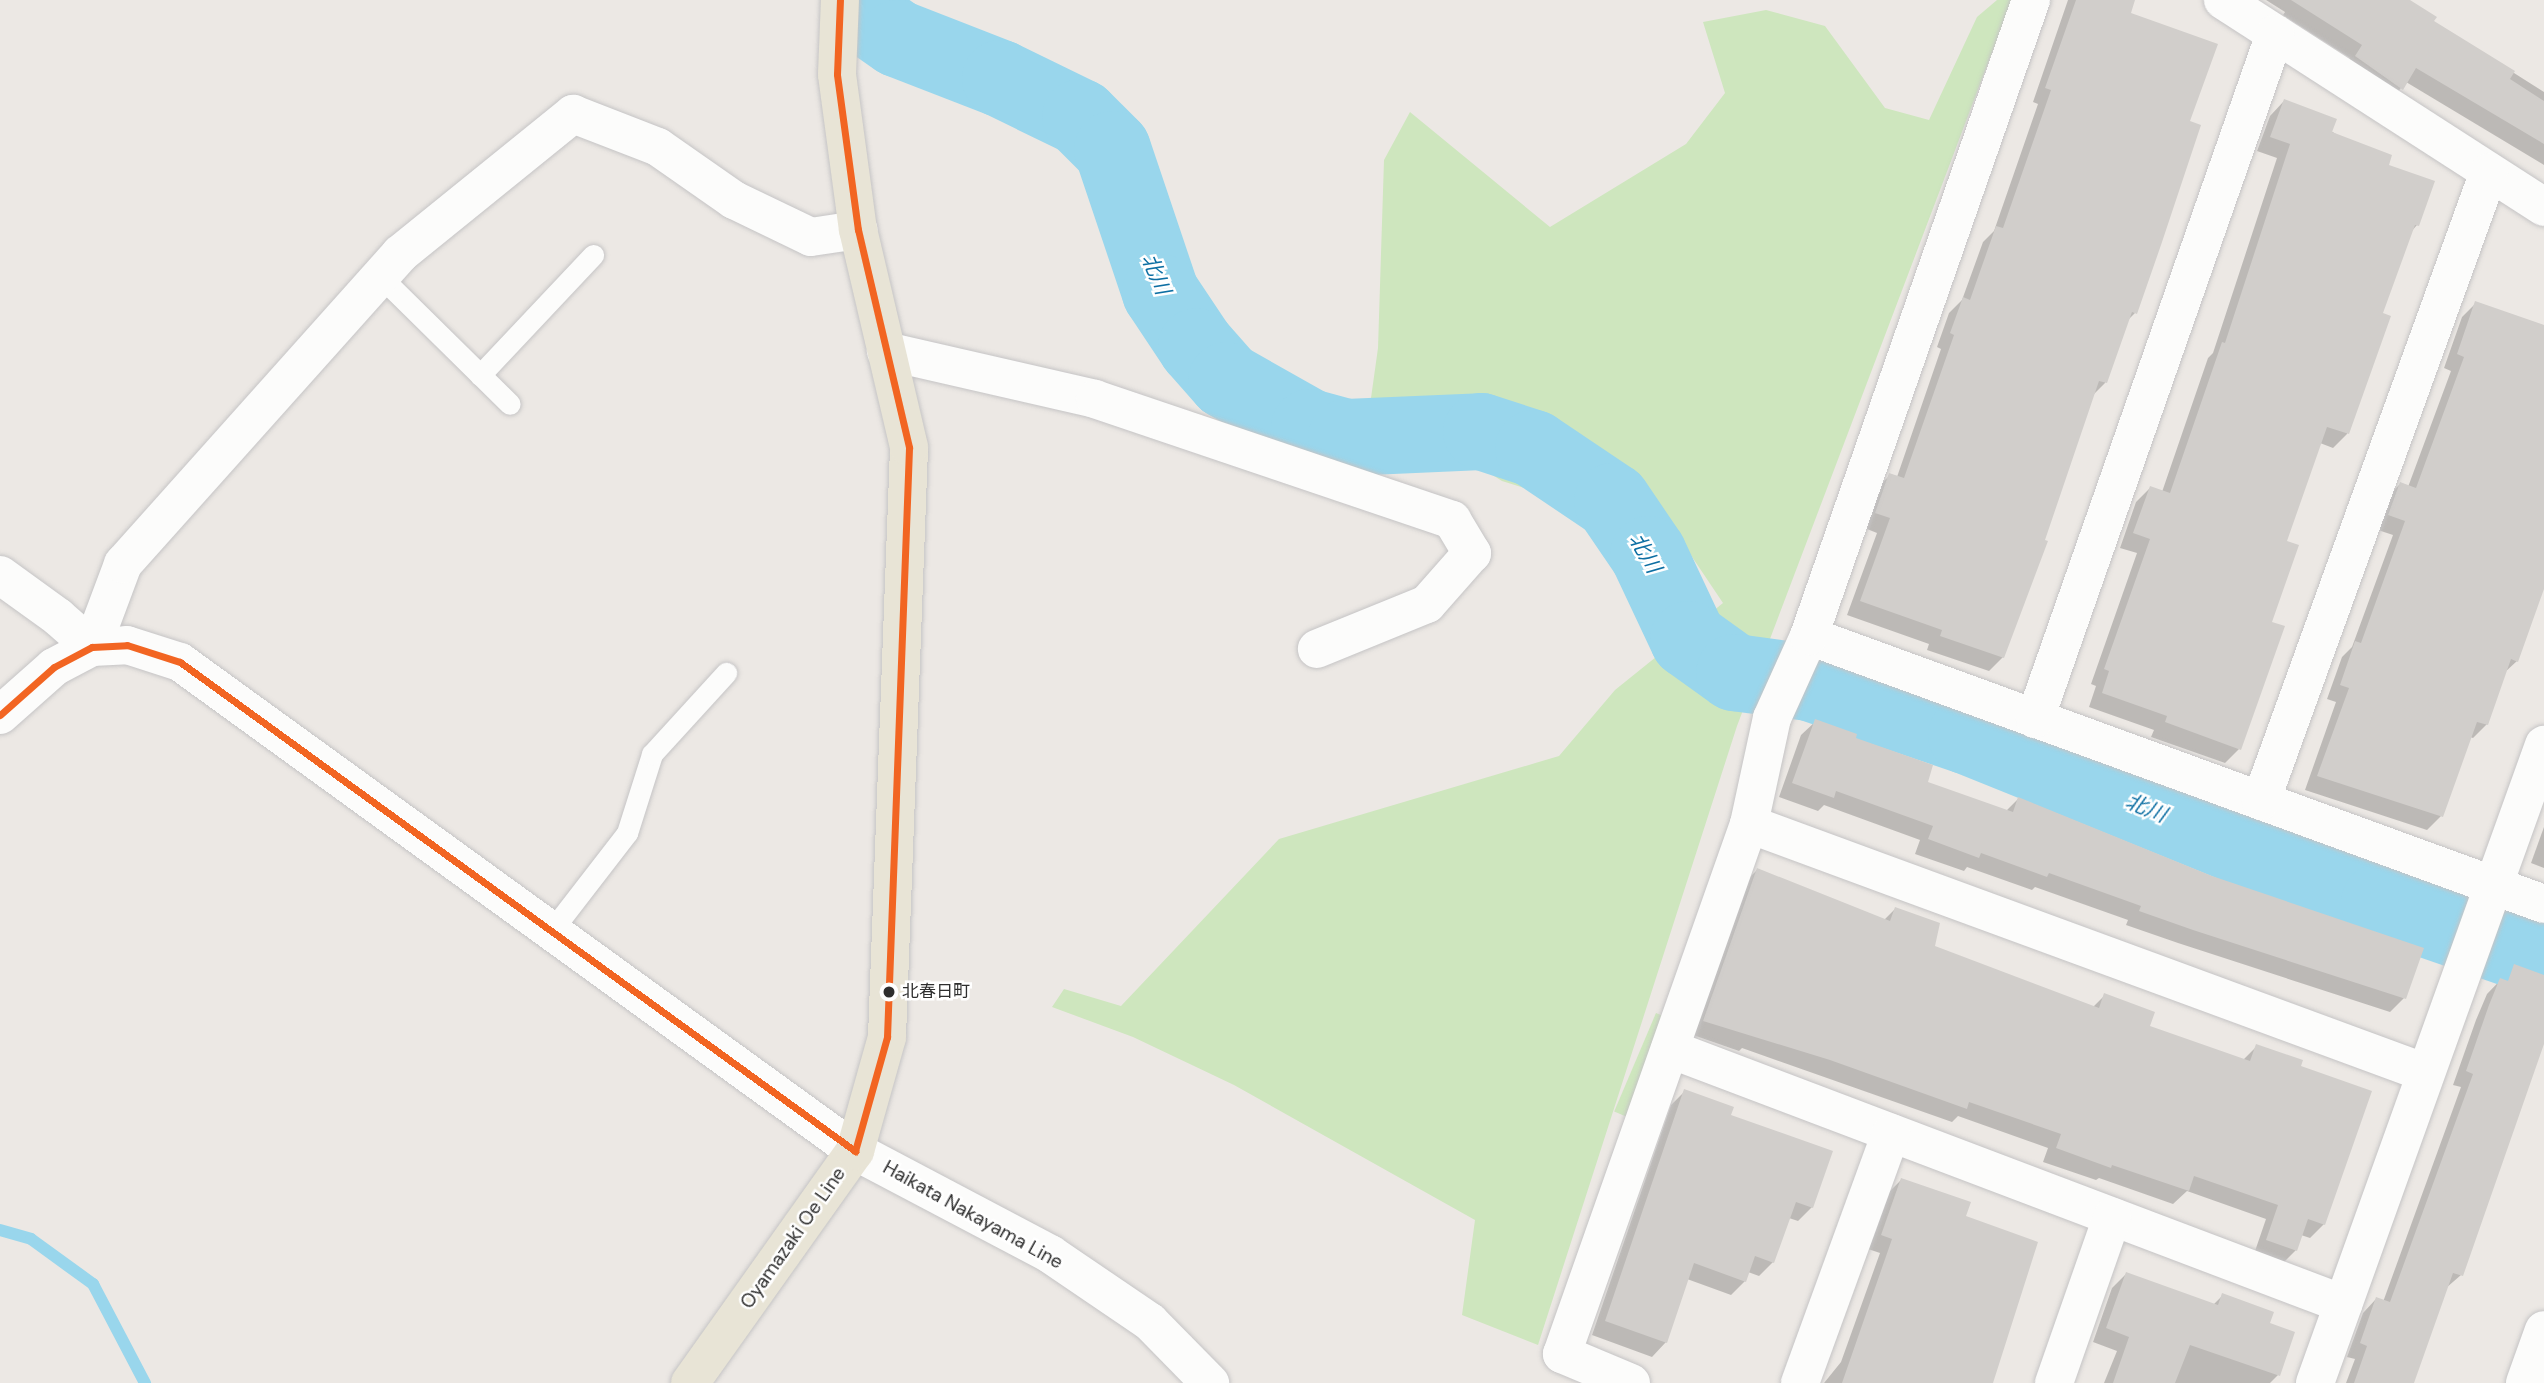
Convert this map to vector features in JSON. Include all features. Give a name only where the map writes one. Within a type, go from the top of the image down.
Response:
[{"type":"main road","name":"Oyamazaki Oe Line","points":[[690,1383],[855,1151],[887,1037],[909,447],[858,230],[837,74],[840,0]]},
{"type":"street","points":[[1631,1383],[1562,1354],[1749,824],[1772,718],[1810,636],[2031,0]]},
{"type":"street","points":[[2223,0],[2544,207]]},
{"type":"street","points":[[2035,719],[2275,34]]},
{"type":"street","points":[[0,575],[58,617],[92,648],[123,564],[380,276],[400,254],[573,114],[658,146],[734,200],[811,237],[858,230]]},
{"type":"street","points":[[2261,801],[2488,172]]},
{"type":"street","points":[[887,351],[1095,399],[1452,520],[1472,552],[1427,604],[1317,649]]},
{"type":"street","points":[[1810,636],[2544,904]]},
{"type":"street","name":"Haikata Nakayama Line","points":[[0,716],[54,667],[92,648],[127,645],[180,662],[855,1151],[1050,1254],[1150,1322],[1210,1383]]},
{"type":"street","points":[[2315,1383],[2544,745]]},
{"type":"street","points":[[1749,824],[2427,1073]]},
{"type":"street","points":[[1670,1049],[2343,1304]]},
{"type":"street","points":[[1800,1383],[1891,1133]]},
{"type":"street","points":[[2054,1383],[2112,1217]]},
{"type":"street","points":[[2525,1383],[2544,1331]]},
{"type":"lane","points":[[480,375],[593,255]]},
{"type":"lane","points":[[380,276],[510,404]]},
{"type":"lane","points":[[552,930],[627,833],[652,754],[726,673]]},
{"type":"green space","points":[[1997,0],[2012,0],[1737,726],[1538,1345],[1462,1315],[1475,1220],[1234,1085],[1133,1037],[1052,1007],[1064,989],[1121,1006],[1279,839],[1559,756],[1615,690],[1723,603],[1678,536],[1502,481],[1371,398],[1378,348],[1384,160],[1410,112],[1550,227],[1686,144],[1725,93],[1703,22],[1766,10],[1825,26],[1885,108],[1929,120],[1977,17]]},
{"type":"green space","points":[[1656,1013],[1687,1026],[1645,1125],[1614,1111]]},
{"type":"building","points":[[2076,0],[2135,0],[2131,13],[2218,44],[2190,121],[2201,125],[2137,314],[2132,312],[2107,383],[2099,381],[2045,540],[2048,541],[2004,658],[1940,636],[1942,630],[1860,601],[1890,518],[1875,513],[1889,473],[1904,478],[1954,335],[1950,333],[1963,297],[1970,300],[1996,226],[2003,228],[2051,90],[2045,88]]},
{"type":"building","points":[[2291,0],[2410,0],[2437,17],[2434,21],[2515,71],[2510,79],[2544,101],[2544,144],[2416,68],[2403,90],[2355,56],[2362,45]]},
{"type":"building","points":[[2284,99],[2337,119],[2332,132],[2392,155],[2389,165],[2435,181],[2419,226],[2415,225],[2383,313],[2391,316],[2349,434],[2327,427],[2287,541],[2299,545],[2272,622],[2285,626],[2241,750],[2165,722],[2167,716],[2102,693],[2109,671],[2104,669],[2150,539],[2133,533],[2150,486],[2170,493],[2222,342],[2225,343],[2290,144],[2270,137]]},
{"type":"building","points":[[2475,301],[2544,325],[2544,589],[2518,662],[2511,659],[2488,725],[2477,722],[2443,817],[2317,776],[2349,688],[2340,685],[2355,641],[2361,643],[2405,521],[2388,515],[2400,482],[2416,488],[2464,357],[2457,354]]},
{"type":"building","points":[[1815,719],[1857,734],[1856,738],[1933,765],[1928,782],[2013,812],[2018,797],[2212,876],[2424,948],[2406,999],[2139,911],[2141,906],[2049,873],[2047,877],[1981,853],[1979,858],[1928,839],[1933,826],[1836,791],[1834,798],[1792,783]]},
{"type":"building","points":[[1757,868],[1890,921],[1895,907],[1940,923],[1935,946],[2099,1008],[2104,993],[2155,1012],[2150,1026],[2250,1061],[2256,1044],[2303,1060],[2301,1066],[2372,1091],[2325,1225],[2308,1219],[2297,1251],[2266,1240],[2278,1205],[2194,1176],[2189,1191],[2112,1165],[2111,1168],[2056,1148],[2061,1134],[1969,1102],[1967,1109],[1830,1060],[1703,1021]]},
{"type":"building","points":[[2514,964],[2544,975],[2544,1044],[2463,1276],[2453,1273],[2414,1383],[2354,1383],[2367,1346],[2360,1343],[2376,1297],[2390,1302],[2473,1074],[2466,1071],[2489,1005],[2500,978],[2508,981]]},
{"type":"building","points":[[1684,1089],[1734,1107],[1731,1115],[1833,1151],[1813,1208],[1796,1202],[1774,1263],[1755,1256],[1746,1282],[1694,1263],[1667,1343],[1605,1321]]},
{"type":"building","points":[[1901,1178],[1971,1202],[1966,1216],[2038,1242],[1993,1383],[1842,1383],[1892,1239],[1881,1235]]},
{"type":"building","points":[[2126,1272],[2218,1305],[2222,1293],[2274,1312],[2270,1323],[2295,1332],[2280,1376],[2190,1345],[2175,1383],[2113,1383],[2129,1337],[2106,1328]]},
{"type":"waterway","name":"北川","points":[[874,22],[897,38],[1000,78],[1080,117],[1112,149],[1160,292],[1196,346],[1226,380],[1309,427],[1346,437],[1481,431],[1533,448],[1612,501],[1648,554],[1688,639],[1734,672],[1809,682],[1966,735],[2379,902],[2544,959]]},
{"type":"waterway","points":[[0,1230],[31,1239],[93,1284],[145,1383]]},
{"type":"transit line","points":[[0,715],[54,667],[92,647],[127,645],[180,662],[855,1151],[887,1037],[909,447],[858,230],[837,74],[840,0]]},
{"type":"place","name":"北春日町","points":[[889,992]]}]
